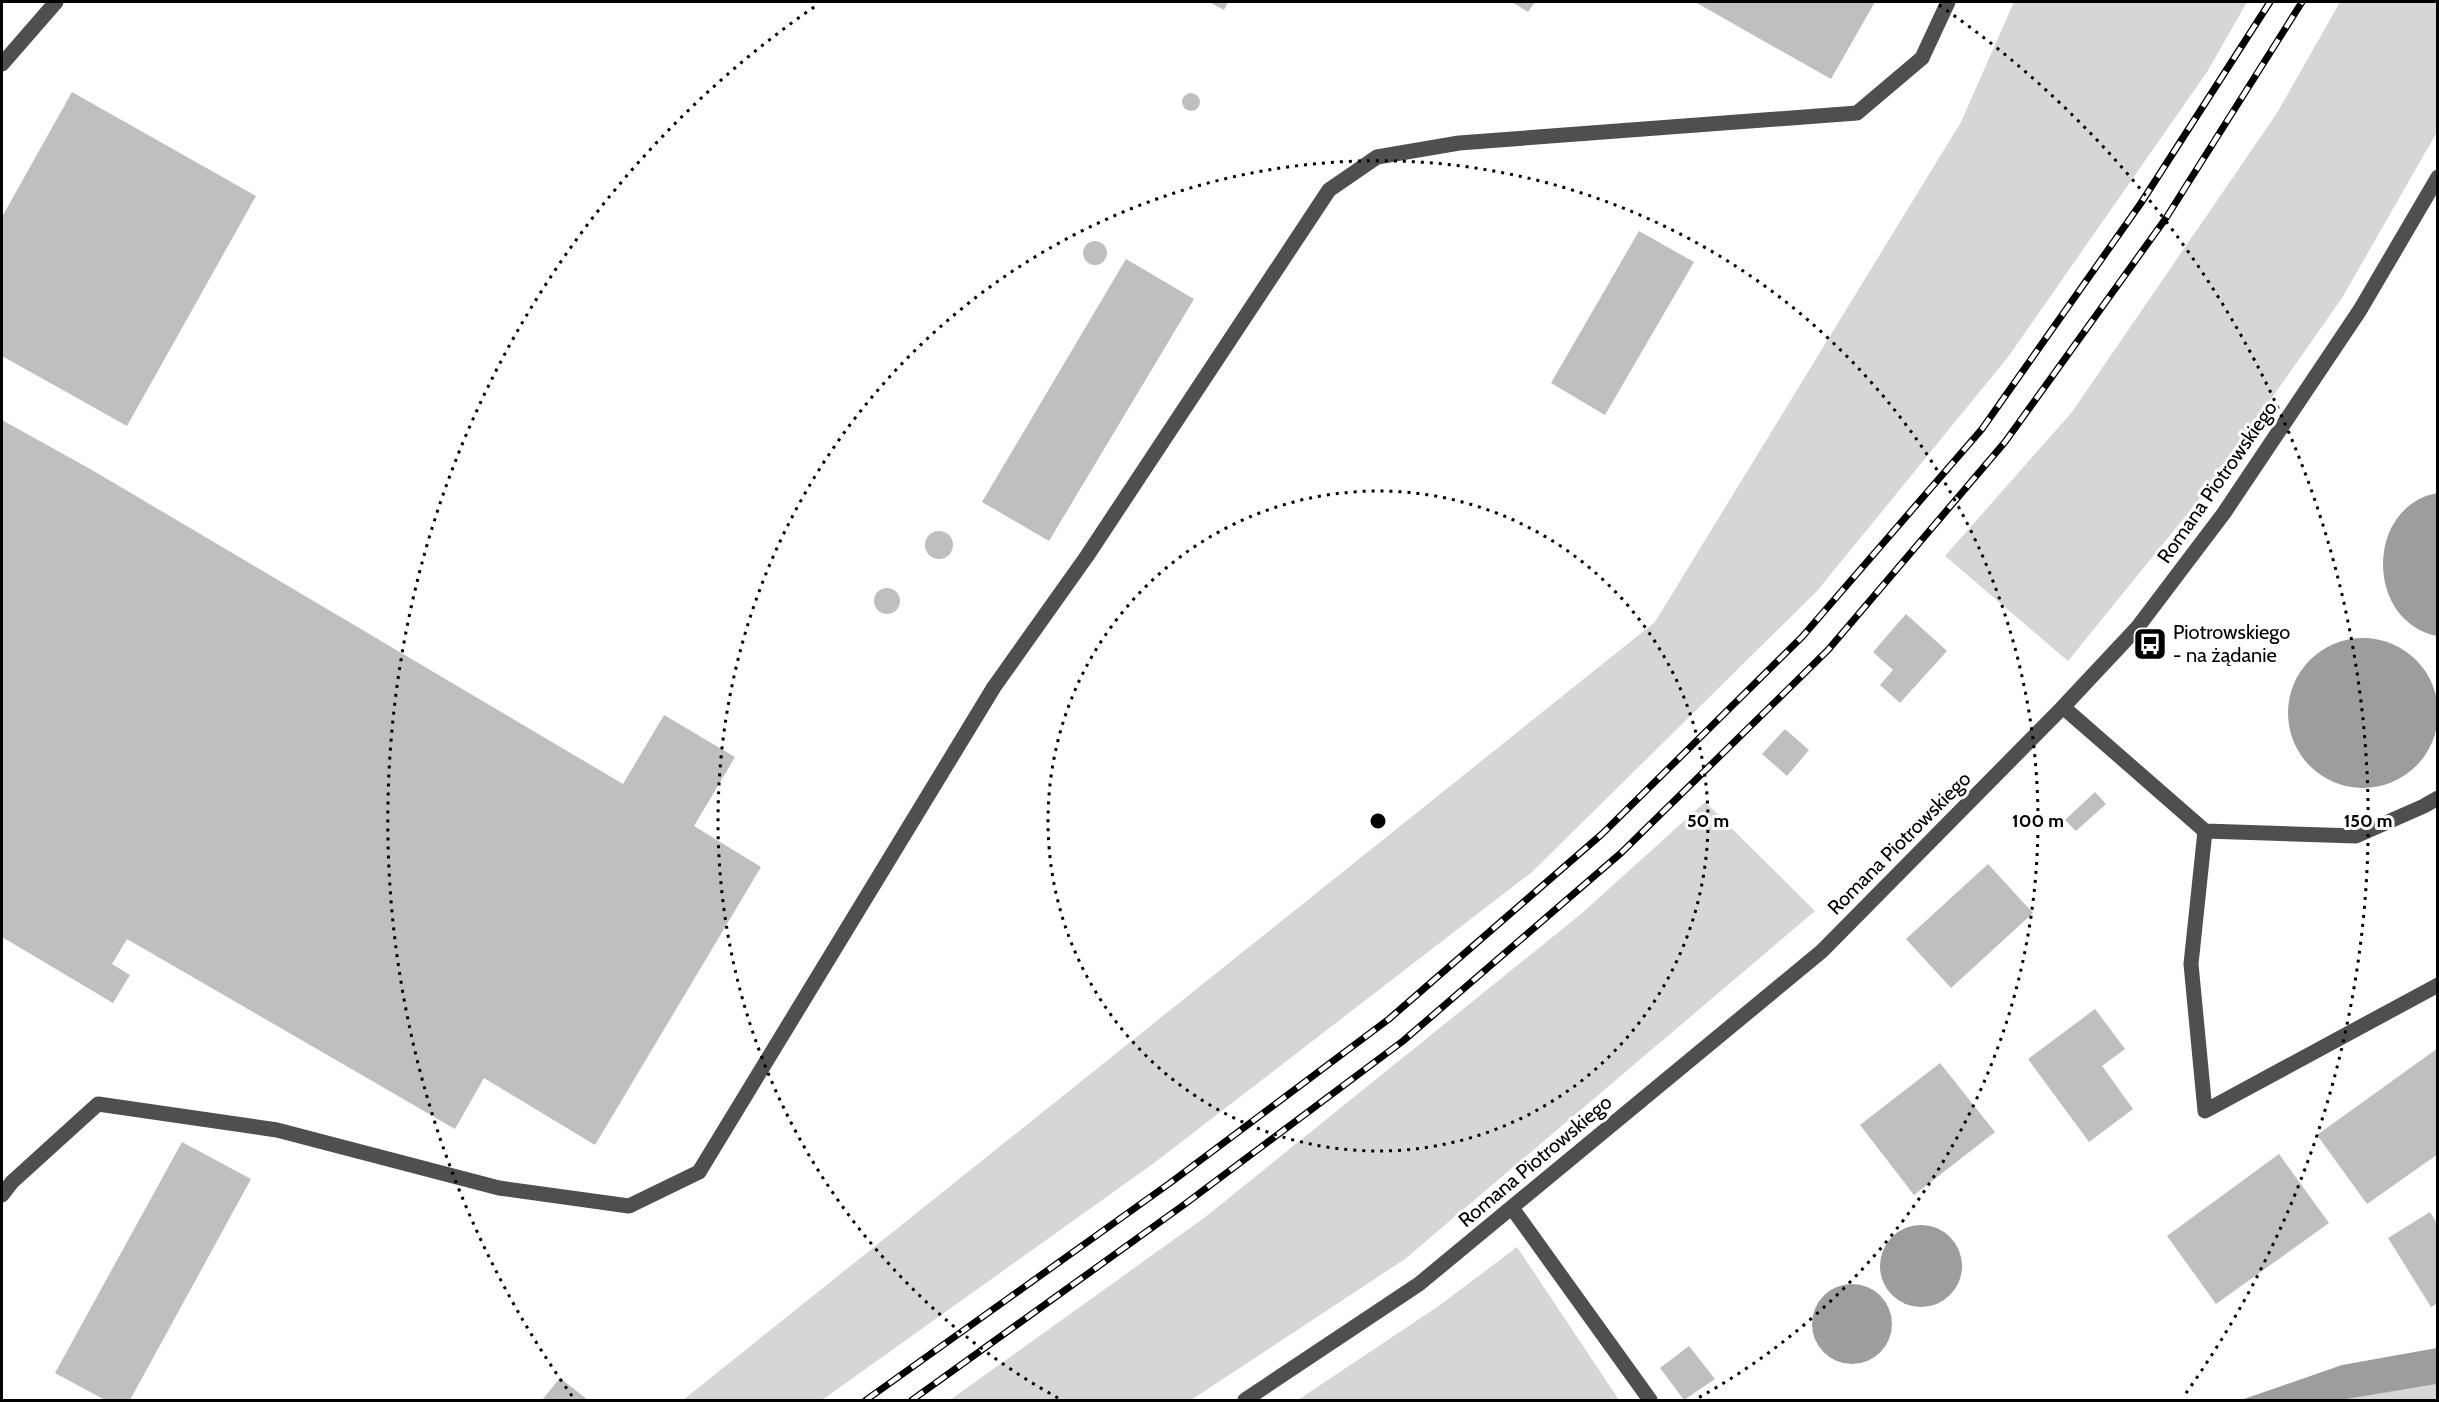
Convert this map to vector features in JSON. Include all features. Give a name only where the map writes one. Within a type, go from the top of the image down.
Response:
[{"type":"street","points":[[2,64],[56,2]]},
{"type":"street","points":[[2,1195],[12,1182],[98,1104],[277,1130],[499,1188],[629,1206],[699,1172],[994,687],[1087,556],[1329,190],[1377,157],[1460,143],[1857,113],[1922,57],[1948,2]]},
{"type":"street","name":"Romana Piotrowskiego","points":[[1245,1401],[1419,1284],[1822,951],[2063,707],[2137,628],[2224,513],[2360,310],[2438,177]]},
{"type":"street","points":[[2063,707],[2205,831],[2356,836],[2438,798]]},
{"type":"street","points":[[2205,831],[2191,964],[2205,1111],[2438,985]]},
{"type":"street","points":[[1512,1208],[1650,1401]]},
{"type":"shaded area","points":[[2014,2],[2247,2],[2207,72],[2008,357],[1817,591],[1532,872],[1154,1163],[822,1400],[683,1400],[1655,622],[1961,122]]},
{"type":"shaded area","points":[[2340,2],[2437,2],[2437,132],[2342,298],[2210,486],[2068,661],[1945,556],[2072,412],[2277,113]]},
{"type":"shaded area","points":[[2438,493],[2437,636],[2413,626],[2396,609],[2386,588],[2383,564],[2386,540],[2396,519],[2413,503]]},
{"type":"shaded area","points":[[2363,638],[2392,644],[2416,660],[2432,684],[2438,713],[2432,742],[2416,766],[2392,782],[2363,788],[2334,782],[2310,766],[2294,742],[2288,713],[2294,684],[2310,660],[2334,644]]},
{"type":"shaded area","points":[[1705,802],[1815,911],[1405,1259],[1191,1400],[950,1400],[1204,1218],[1581,914]]},
{"type":"shaded area","points":[[1921,1225],[1937,1228],[1950,1237],[1959,1250],[1962,1266],[1959,1282],[1950,1295],[1937,1304],[1921,1307],[1905,1304],[1892,1295],[1883,1282],[1880,1266],[1883,1250],[1892,1237],[1905,1228]]},
{"type":"shaded area","points":[[1517,1247],[1619,1400],[1298,1400],[1440,1305]]},
{"type":"shaded area","points":[[1852,1284],[1867,1287],[1880,1296],[1889,1309],[1892,1324],[1889,1339],[1880,1352],[1867,1361],[1852,1364],[1837,1361],[1824,1352],[1815,1339],[1812,1324],[1815,1309],[1824,1296],[1837,1287]]},
{"type":"shaded area","points":[[2437,1348],[2437,1384],[2340,1400],[2241,1400],[2342,1365]]},
{"type":"shaded area","points":[[2437,1384],[2437,1400],[2340,1400],[2350,1398]]},
{"type":"building","points":[[1209,2],[1228,2],[1224,10]]},
{"type":"building","points":[[1512,2],[1535,2],[1528,12]]},
{"type":"building","points":[[1695,2],[1875,2],[1831,79]]},
{"type":"building","points":[[72,92],[256,196],[127,426],[2,356],[2,217]]},
{"type":"building","points":[[1191,93],[1197,96],[1200,102],[1197,108],[1191,111],[1185,108],[1182,102],[1185,96]]},
{"type":"building","points":[[1639,231],[1694,262],[1605,415],[1551,383]]},
{"type":"building","points":[[1095,241],[1100,242],[1106,248],[1106,258],[1100,264],[1095,265],[1090,264],[1084,258],[1083,253],[1084,248],[1090,242]]},
{"type":"building","points":[[1126,259],[1194,299],[1049,541],[982,502]]},
{"type":"building","points":[[2,420],[92,470],[623,784],[664,715],[735,757],[694,826],[761,867],[595,1145],[484,1078],[455,1129],[127,939],[112,964],[130,975],[113,1003],[2,937]]},
{"type":"building","points":[[939,531],[949,535],[953,545],[949,555],[939,559],[929,555],[925,545],[929,535]]},
{"type":"building","points":[[887,588],[896,592],[900,601],[896,610],[887,614],[878,610],[874,601],[878,592]]},
{"type":"building","points":[[1906,614],[1947,651],[1900,703],[1880,685],[1893,670],[1873,652]]},
{"type":"building","points":[[1785,729],[1809,750],[1787,776],[1762,754]]},
{"type":"building","points":[[2095,792],[2106,804],[2076,831],[2065,820]]},
{"type":"building","points":[[1988,864],[2033,913],[1951,988],[1906,939]]},
{"type":"building","points":[[2095,1009],[2125,1049],[2102,1066],[2133,1109],[2089,1142],[2028,1059]]},
{"type":"building","points":[[2438,1048],[2438,1154],[2367,1204],[2317,1135]]},
{"type":"building","points":[[1940,1063],[1995,1132],[1914,1195],[1860,1125]]},
{"type":"building","points":[[182,1142],[251,1179],[130,1400],[105,1400],[55,1373]]},
{"type":"building","points":[[2279,1154],[2329,1223],[2216,1304],[2167,1236]]},
{"type":"building","points":[[2430,1212],[2438,1225],[2438,1303],[2431,1307],[2388,1238]]},
{"type":"building","points":[[1689,1346],[1715,1379],[1684,1400],[1660,1368]]},
{"type":"building","points":[[560,1378],[588,1400],[542,1400]]},
{"type":"railway","points":[[866,1400],[1170,1183],[1389,1019],[1602,834],[1802,637],[1982,429],[2141,203],[2270,2]]},
{"type":"railway","points":[[912,1400],[1185,1204],[1403,1041],[1621,853],[1828,650],[2005,442],[2166,218],[2302,2]]},
{"type":"place","name":"Piotrowskiego - na żądanie","points":[[2150,644]]}]
